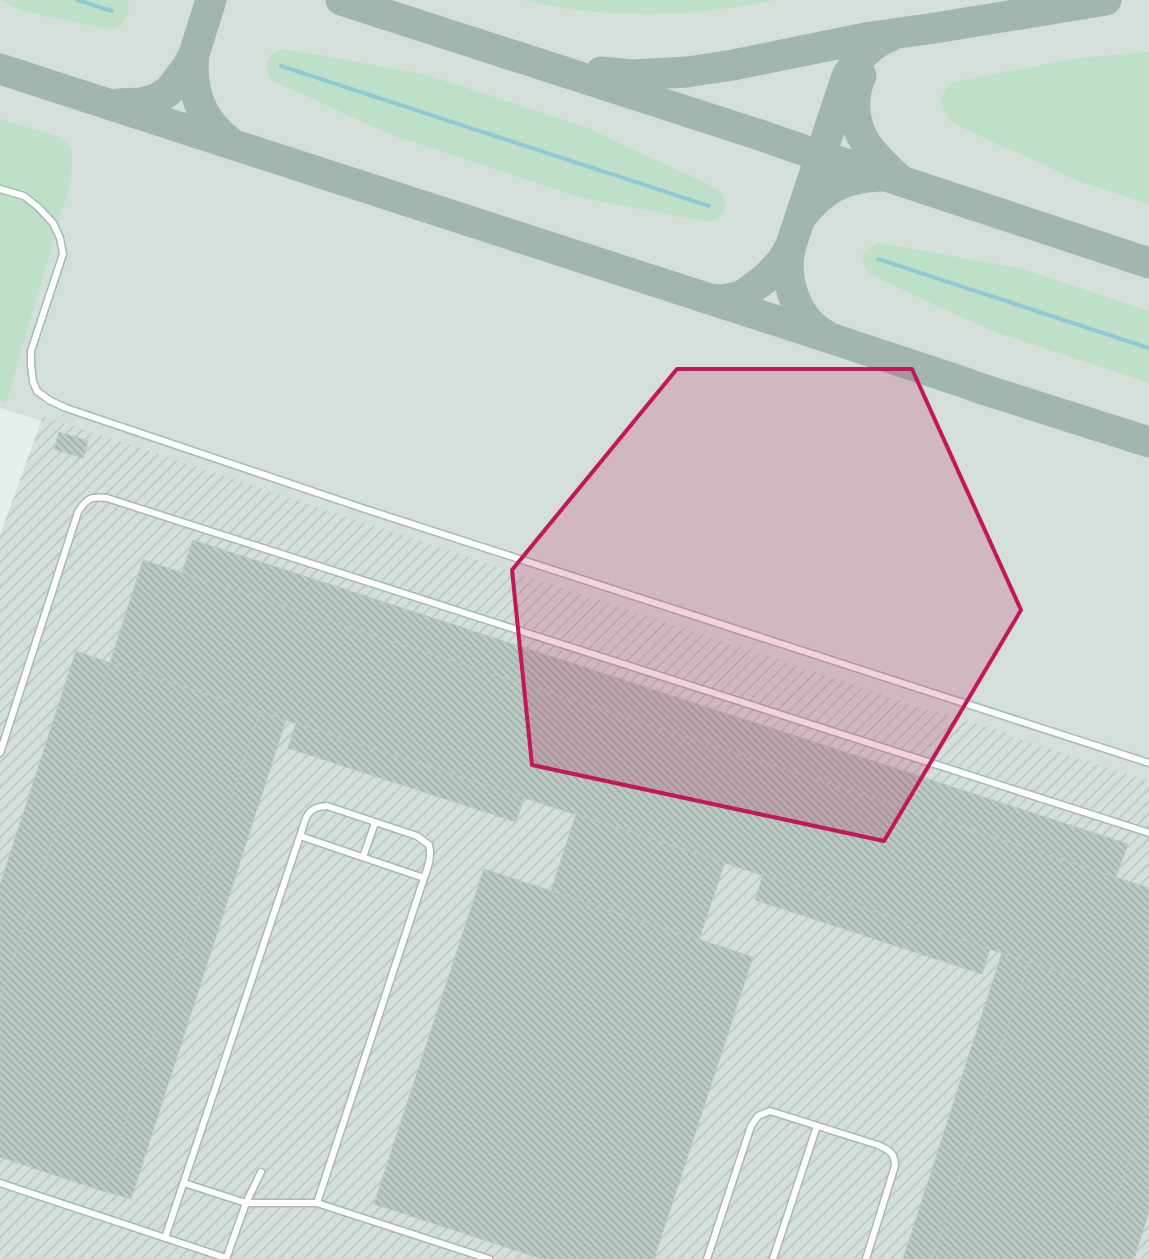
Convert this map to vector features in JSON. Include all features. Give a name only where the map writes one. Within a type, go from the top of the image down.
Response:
[{"type":"lane","points":[[0,189],[24,196],[38,206],[53,222],[60,238],[63,254],[31,351],[33,382],[37,391],[49,400],[66,408],[365,509],[1149,763]]},
{"type":"lane","points":[[0,753],[78,512],[84,503],[90,498],[97,496],[1149,833]]},
{"type":"lane","points":[[165,1238],[308,814],[312,809],[327,806],[417,836],[429,845],[430,857],[317,1203]]},
{"type":"lane","points":[[363,857],[374,822]]},
{"type":"lane","points":[[300,836],[424,878]]},
{"type":"lane","points":[[707,1259],[751,1126],[758,1116],[770,1111],[888,1149],[892,1153],[895,1166],[866,1259]]},
{"type":"lane","points":[[773,1259],[817,1126]]},
{"type":"lane","points":[[0,1183],[226,1259],[246,1203],[261,1172]]},
{"type":"lane","points":[[184,1183],[246,1203],[317,1203],[489,1259]]},
{"type":"highlighted area","points":[[677,369],[912,369],[1021,610],[884,841],[532,765],[512,570]]},
{"type":"shaded area","points":[[0,0],[1149,0],[1149,781],[1010,737],[999,730],[755,654],[0,408]]},
{"type":"shaded area","points":[[43,416],[1149,781],[1149,1259],[0,1259],[0,535]]},
{"type":"green space","points":[[0,0],[126,0],[129,10],[126,19],[122,23],[108,29],[22,11]]},
{"type":"green space","points":[[526,0],[776,0],[697,12],[632,14],[589,11]]},
{"type":"green space","points":[[284,49],[424,74],[590,129],[713,187],[724,198],[724,210],[719,217],[709,222],[583,198],[394,136],[273,81],[267,71],[268,62],[273,54]]},
{"type":"green space","points":[[1149,52],[1149,204],[1078,181],[959,126],[947,116],[942,106],[943,94],[952,82],[1078,58]]},
{"type":"green space","points":[[0,119],[60,137],[71,147],[72,158],[70,184],[6,403],[0,400]]},
{"type":"green space","points":[[880,243],[1019,268],[1149,311],[1149,383],[992,331],[875,277],[865,268],[863,258],[864,253],[868,249]]},
{"type":"building","points":[[59,432],[88,441],[83,458],[54,449]]},
{"type":"building","points":[[193,540],[1128,844],[1116,877],[182,573]]},
{"type":"building","points":[[143,560],[1149,888],[1149,1001],[110,663]]},
{"type":"building","points":[[76,651],[110,663],[0,1001],[0,885]]},
{"type":"building","points":[[110,663],[260,711],[103,1191],[0,1157],[0,1001]]},
{"type":"building","points":[[260,711],[286,720],[131,1199],[103,1191]]},
{"type":"building","points":[[296,723],[524,797],[516,822],[288,748]]},
{"type":"building","points":[[576,814],[725,862],[699,940],[551,891]]},
{"type":"building","points":[[484,869],[753,957],[654,1259],[542,1259],[374,1204]]},
{"type":"building","points":[[763,875],[990,949],[982,974],[755,900]]},
{"type":"building","points":[[1002,953],[1029,962],[932,1259],[903,1259]]},
{"type":"building","points":[[1029,962],[1149,1001],[1149,1099],[1097,1259],[932,1259]]},
{"type":"building","points":[[1149,1099],[1149,1211],[1134,1259],[1097,1259]]},
{"type":"waterway","points":[[77,0],[112,11]]},
{"type":"waterway","points":[[281,66],[709,206]]},
{"type":"waterway","points":[[878,259],[1149,348]]},
{"type":"taxiway","points":[[118,104],[142,103],[156,99],[169,91],[194,54],[211,0]]},
{"type":"taxiway","points":[[341,0],[1149,263]]},
{"type":"taxiway","points":[[601,72],[631,75],[687,72],[733,65],[871,37],[1106,0]]},
{"type":"taxiway","points":[[825,335],[809,322],[797,305],[793,295],[788,264],[791,245],[847,76],[865,53],[876,43],[889,37]]},
{"type":"taxiway","points":[[194,54],[194,80],[199,103],[211,124],[230,142]]},
{"type":"taxiway","points":[[0,69],[1149,442]]},
{"type":"taxiway","points":[[861,76],[855,98],[855,111],[860,133],[872,152],[897,177]]},
{"type":"taxiway","points":[[802,216],[818,198],[836,186],[857,179],[881,176]]},
{"type":"taxiway","points":[[710,299],[723,300],[742,296],[766,278],[782,261],[791,245]]}]
